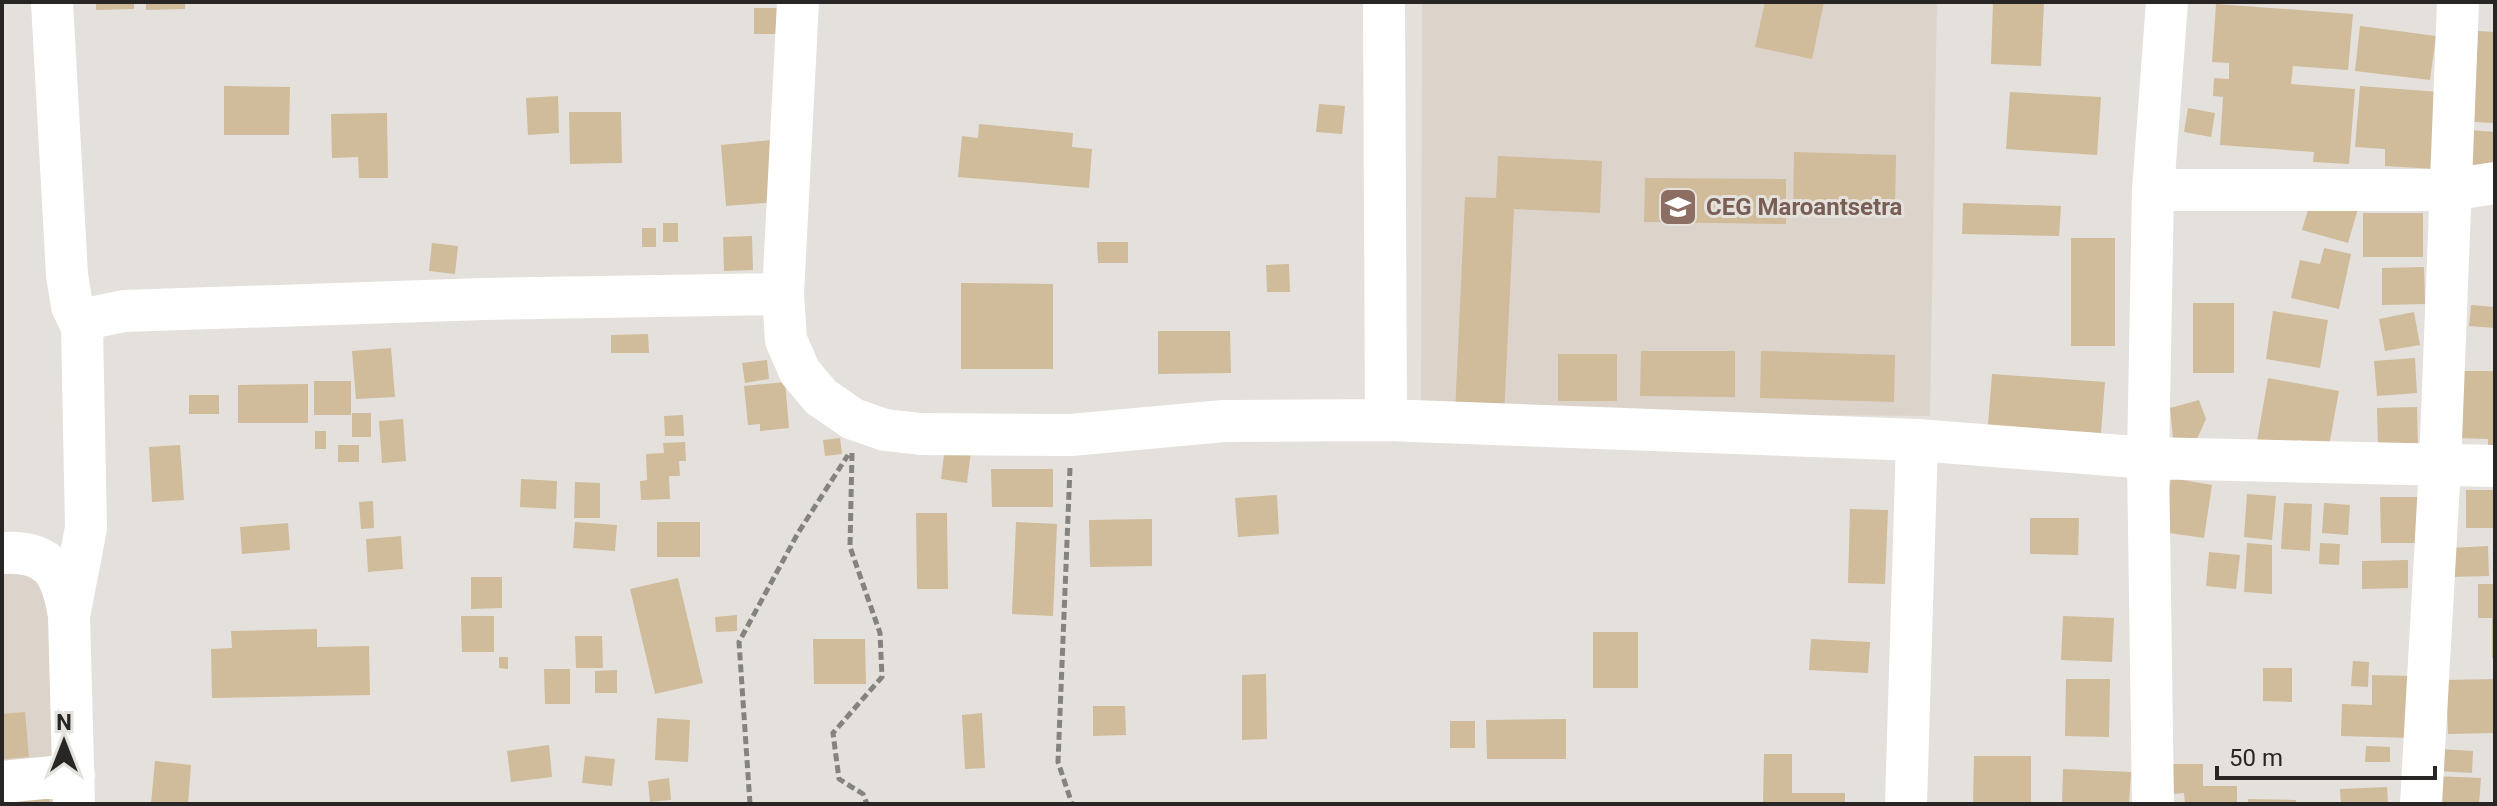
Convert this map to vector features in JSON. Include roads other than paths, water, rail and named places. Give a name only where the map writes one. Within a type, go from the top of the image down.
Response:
[{"type":"street","points":[[52,2],[67,275],[72,306],[82,327],[86,528],[69,616]]},
{"type":"street","points":[[798,2],[783,294],[786,340],[800,372],[821,397],[853,419],[885,430],[921,434],[1071,435],[1224,421],[1386,420],[1917,440],[2148,458],[2495,466]]},
{"type":"street","points":[[1384,2],[1386,420]]},
{"type":"street","points":[[2153,804],[2148,458],[2153,190],[2167,2]]},
{"type":"street","points":[[2421,804],[2440,466],[2458,2]]},
{"type":"street","points":[[2153,190],[2449,190],[2495,183]]},
{"type":"street","points":[[82,327],[95,317],[124,311],[455,299],[783,294]]},
{"type":"street","points":[[1906,804],[1917,440]]},
{"type":"street","points":[[2,553],[29,555],[43,560],[57,572],[65,592],[69,616],[74,790],[2,782]]},
{"type":"place","name":"CEG Maroantsetra","points":[[1678,207]]}]
